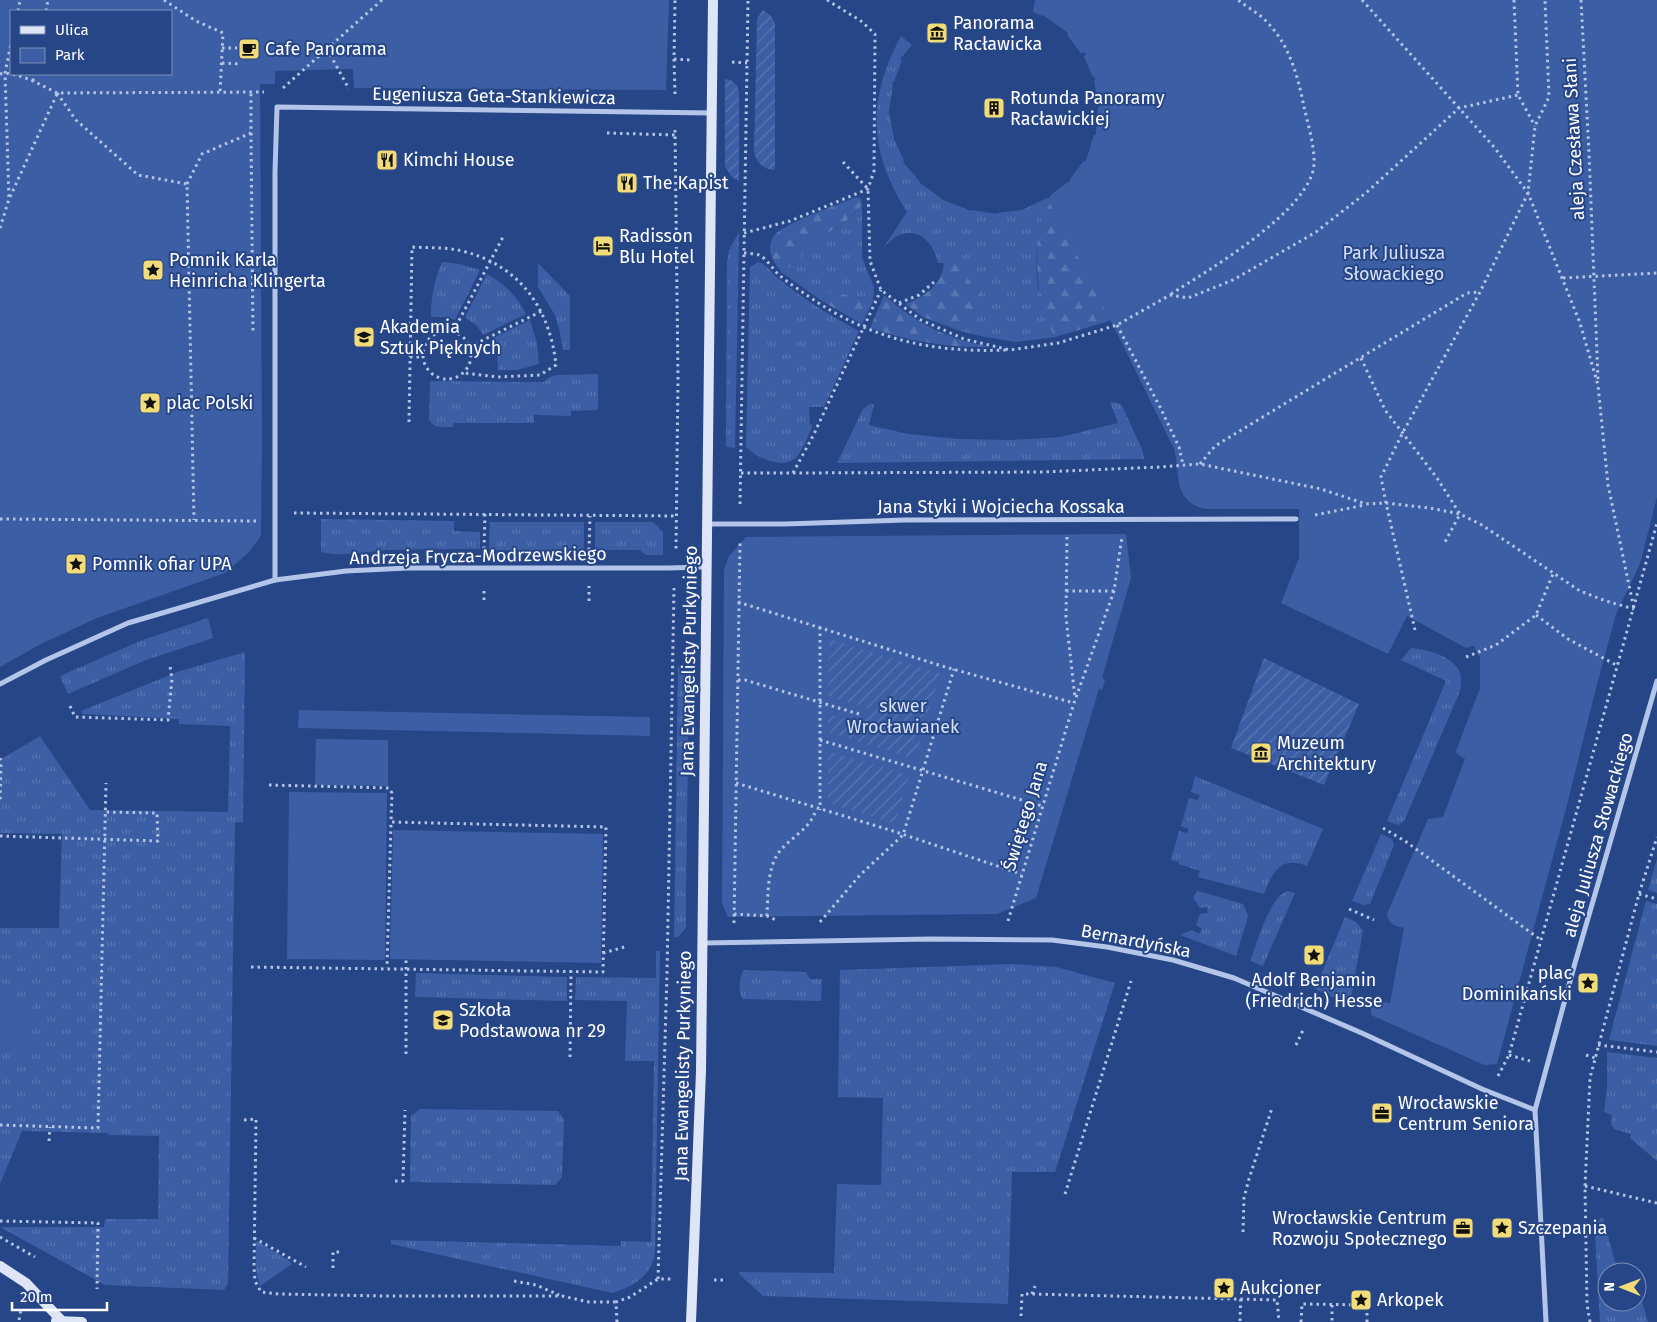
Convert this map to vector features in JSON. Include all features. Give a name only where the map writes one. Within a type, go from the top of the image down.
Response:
[{"type":"street","name":"Jana Ewangelisty Purkyniego","points":[[691,1322],[700,1071],[712,0]]},
{"type":"street","name":"Eugeniusza Geta-Stankiewicza","points":[[275,522],[277,107],[711,113]]},
{"type":"street","name":"Jana Styki i Wojciecha Kossaka","points":[[706,524],[786,524],[905,520],[1296,519]]},
{"type":"street","points":[[275,522],[275,580]]},
{"type":"street","name":"Andrzeja Frycza-Modrzewskiego","points":[[0,684],[46,660],[128,623],[275,580],[346,572],[408,568],[706,567]]},
{"type":"street","name":"aleja Juliusza Słowackiego","points":[[1546,1322],[1535,1110],[1575,963],[1657,681]]},
{"type":"street","name":"Bernardyńska","points":[[702,943],[1008,939],[1067,941],[1173,960],[1234,978],[1364,1034],[1482,1089],[1535,1110]]},
{"type":"street","points":[[0,1266],[26,1283],[57,1321],[82,1322]]},
{"type":"path","points":[[164,0],[196,21],[223,33],[220,93]]},
{"type":"path","points":[[278,92],[382,0]]},
{"type":"path","points":[[675,0],[675,97]]},
{"type":"path","points":[[734,923],[748,0]]},
{"type":"path","points":[[827,0],[861,21],[875,34],[874,171],[868,189],[870,261],[881,290],[921,320],[942,330],[964,339],[1010,350]]},
{"type":"path","points":[[744,252],[760,256],[778,274],[833,313],[864,328],[897,340],[938,348],[978,351],[1010,350],[1058,343],[1116,325],[1170,295],[1218,264],[1272,224],[1304,192],[1308,185],[1314,166],[1312,148],[1299,81],[1293,64],[1283,44],[1266,21],[1238,0]]},
{"type":"path","points":[[1362,0],[1494,147],[1528,193],[1580,323],[1598,385],[1608,485],[1634,609]]},
{"type":"path","points":[[1514,0],[1518,95],[1535,126]]},
{"type":"path","points":[[1415,630],[1386,503],[1382,477],[1402,434],[1480,292],[1528,193],[1535,126],[1549,97],[1545,0]]},
{"type":"path","name":"aleja Czesława Słani","points":[[1581,0],[1595,276],[1598,385]]},
{"type":"path","points":[[222,48],[237,48]]},
{"type":"path","points":[[9,199],[5,72],[10,49]]},
{"type":"path","points":[[222,63],[241,64]]},
{"type":"path","points":[[0,74],[5,72],[10,74]]},
{"type":"path","points":[[14,75],[33,81],[57,93],[270,92]]},
{"type":"path","points":[[33,81],[34,75]]},
{"type":"path","points":[[251,92],[254,333]]},
{"type":"path","points":[[0,228],[9,199],[57,93]]},
{"type":"path","points":[[57,93],[76,120],[138,175],[187,184]]},
{"type":"path","points":[[1170,295],[1188,298],[1233,280],[1316,232],[1367,192],[1458,108],[1518,95]]},
{"type":"path","points":[[194,520],[187,184],[202,154],[251,133]]},
{"type":"path","points":[[598,133],[676,133],[677,516],[672,654],[667,973],[658,1279]]},
{"type":"path","points":[[843,162],[868,189]]},
{"type":"path","points":[[744,233],[790,221],[868,189]]},
{"type":"path","points":[[453,332],[504,235]]},
{"type":"path","points":[[409,422],[412,247],[461,251],[490,261],[502,267],[519,281],[542,311],[554,346],[556,365],[540,375],[498,377],[464,373]]},
{"type":"path","points":[[1563,278],[1657,273]]},
{"type":"path","points":[[899,303],[919,295],[934,282]]},
{"type":"path","points":[[793,473],[814,434],[881,290]]},
{"type":"path","points":[[1200,464],[1215,446],[1467,293],[1480,292]]},
{"type":"path","points":[[469,347],[542,311]]},
{"type":"path","points":[[1116,325],[1179,447],[1183,465]]},
{"type":"path","points":[[450,330],[461,334],[468,342],[469,347],[471,353],[470,363],[464,373],[454,378],[443,379],[433,375],[426,367],[422,357],[424,346],[430,337],[440,332],[450,330]]},
{"type":"path","points":[[410,357],[422,357]]},
{"type":"path","points":[[1361,358],[1385,410],[1437,478],[1460,514]]},
{"type":"path","points":[[741,473],[1041,472],[1200,464],[1321,489],[1366,504]]},
{"type":"path","points":[[1296,519],[1366,504],[1386,503],[1430,508],[1460,514],[1482,525],[1580,591],[1634,609]]},
{"type":"path","points":[[256,511],[256,521]]},
{"type":"path","points":[[0,520],[275,522],[293,513],[677,516]]},
{"type":"path","points":[[1445,542],[1460,514]]},
{"type":"path","points":[[738,602],[954,669],[1075,700],[1066,617],[1068,520]]},
{"type":"path","name":"Świętego Jana","points":[[1008,939],[1008,922],[1042,806],[1075,700],[1114,591],[1122,543],[1122,520]]},
{"type":"path","points":[[1498,1077],[1510,1055],[1657,523]]},
{"type":"path","points":[[1466,657],[1496,645],[1536,615],[1553,574]]},
{"type":"path","points":[[1066,591],[1114,591]]},
{"type":"path","points":[[1536,615],[1568,639],[1618,666]]},
{"type":"path","points":[[767,916],[769,887],[776,857],[782,848],[812,821],[818,809],[820,626]]},
{"type":"path","points":[[70,706],[75,718],[168,720],[172,679],[170,666]]},
{"type":"path","points":[[820,922],[860,875],[903,834],[954,669]]},
{"type":"path","points":[[738,680],[745,680],[859,714]]},
{"type":"path","points":[[820,740],[1042,806]]},
{"type":"path","points":[[0,758],[0,803]]},
{"type":"path","points":[[0,1126],[98,1128],[106,783]]},
{"type":"path","points":[[736,783],[903,834],[1022,874]]},
{"type":"path","points":[[269,785],[389,788],[392,793],[388,968]]},
{"type":"path","points":[[0,836],[158,841],[157,813],[106,812]]},
{"type":"path","points":[[251,967],[603,972],[606,827],[390,822]]},
{"type":"path","points":[[1383,828],[1405,841],[1541,940]]},
{"type":"path","points":[[1590,1322],[1587,1304],[1585,1186],[1590,1078],[1639,894],[1657,837]]},
{"type":"path","points":[[1639,894],[1657,898]]},
{"type":"path","points":[[1349,909],[1374,920]]},
{"type":"path","points":[[734,914],[767,916],[781,922]]},
{"type":"path","points":[[603,953],[628,946]]},
{"type":"path","points":[[406,959],[406,1054]]},
{"type":"path","points":[[570,1057],[571,971]]},
{"type":"path","points":[[1065,1194],[1131,981]]},
{"type":"path","points":[[1598,1045],[1657,1052]]},
{"type":"path","points":[[1586,1055],[1595,1058]]},
{"type":"path","points":[[1243,1232],[1244,1198],[1247,1185],[1272,1108]]},
{"type":"path","points":[[395,1181],[403,1182],[405,1110]]},
{"type":"path","points":[[244,1120],[256,1119],[255,1281],[261,1292],[374,1296],[562,1296]]},
{"type":"path","points":[[49,1140],[50,1127]]},
{"type":"path","points":[[1585,1186],[1657,1203]]},
{"type":"path","points":[[0,1221],[98,1223],[97,1289]]},
{"type":"path","points":[[0,1237],[35,1257]]},
{"type":"path","points":[[254,1238],[306,1267]]},
{"type":"path","points":[[333,1268],[333,1252],[339,1252]]},
{"type":"path","points":[[514,1281],[536,1285],[562,1296],[589,1302],[616,1302],[630,1297],[658,1279],[666,1279]]},
{"type":"path","points":[[712,1280],[723,1280]]},
{"type":"path","points":[[1032,1294],[1035,1286]]},
{"type":"path","points":[[1240,1321],[1241,1290]]},
{"type":"path","points":[[1021,1316],[1022,1294],[1032,1294],[1277,1300],[1279,1321]]},
{"type":"path","points":[[616,1302],[617,1322]]},
{"type":"path","points":[[1301,1322],[1302,1304],[1366,1304],[1367,1322]]},
{"type":"path","points":[[1332,1305],[1332,1322]]},
{"type":"green space","name":"plac Polski","points":[[0,0],[669,0],[666,90],[354,88],[353,69],[275,71],[275,84],[260,84],[261,536],[248,553],[225,573],[97,618],[41,644],[0,667]]},
{"type":"green space","name":"Park Juliusza Słowackiego","points":[[1035,0],[1657,0],[1657,497],[1640,564],[1616,614],[1497,1064],[1484,1065],[1371,1015],[1371,1005],[1376,1001],[1390,1003],[1404,928],[1391,923],[1387,914],[1428,819],[1443,817],[1465,759],[1457,754],[1456,751],[1480,688],[1480,658],[1474,646],[1466,648],[1407,616],[1388,654],[1281,603],[1299,558],[1299,509],[1206,509],[1195,505],[1183,494],[1178,478],[1174,449],[1048,199],[1071,180],[1084,161],[1086,161],[1094,135],[1096,135],[1098,107],[1100,107],[1100,104],[1098,104],[1095,77],[1093,77],[1084,56],[1086,55],[1084,52],[1081,53],[1067,35],[1068,33],[1043,15],[1033,12]]},
{"type":"green space","points":[[763,10],[771,16],[775,23],[775,170],[761,165],[756,159],[754,151],[757,19]]},
{"type":"green space","points":[[1093,20],[1128,312],[1106,322],[1055,337],[1043,314],[1039,295],[1037,267],[1038,235],[1043,208],[1048,199],[1071,180],[1084,161],[1086,161],[1094,135],[1096,135],[1098,107],[1100,107],[1100,104],[1098,104],[1094,81],[1096,79],[1095,76],[1093,77],[1084,56],[1086,54],[1084,51],[1081,53],[1070,38]]},
{"type":"green space","points":[[901,36],[912,45],[900,59],[902,60],[894,82],[892,82],[889,111],[894,139],[903,162],[920,183],[941,199],[971,211],[997,214],[1022,210],[1048,199],[1039,233],[1036,269],[1041,305],[1055,337],[1015,342],[960,331],[970,322],[975,288],[970,285],[966,262],[955,256],[938,263],[929,243],[915,234],[907,233],[898,236],[890,241],[882,250],[907,212],[894,190],[885,168],[879,146],[877,125],[878,103],[882,82]]},
{"type":"green space","points":[[725,79],[735,83],[739,92],[739,181],[732,177],[725,167]]},
{"type":"green space","points":[[856,197],[861,199],[862,205],[842,225],[811,242],[798,262],[781,272],[775,264],[770,251],[773,237],[778,232],[799,220]]},
{"type":"green space","points":[[862,205],[862,258],[874,287],[873,301],[834,292],[826,294],[822,301],[781,272],[798,262],[811,242],[842,225]]},
{"type":"green space","points":[[739,232],[735,448],[726,447],[727,263],[729,250]]},
{"type":"green space","points":[[955,256],[964,258],[971,285],[981,288],[981,303],[978,314],[960,331],[923,317],[905,304],[919,298],[931,289],[943,271],[944,263],[938,263]]},
{"type":"green space","points":[[442,262],[460,264],[480,270],[455,320],[446,317],[431,317],[434,289]]},
{"type":"green space","points":[[758,262],[807,300],[859,331],[824,407],[809,407],[810,424],[813,425],[799,454],[794,459],[780,463],[758,456],[746,447],[750,267]]},
{"type":"green space","points":[[538,263],[570,296],[570,350],[563,350],[555,315],[538,287]]},
{"type":"green space","points":[[487,274],[510,291],[526,314],[483,335],[477,326],[465,317]]},
{"type":"green space","points":[[834,292],[873,301],[862,324],[822,301],[826,294]]},
{"type":"green space","points":[[884,295],[921,322],[945,334],[989,347],[928,343],[870,328]]},
{"type":"green space","points":[[530,320],[537,343],[539,364],[517,370],[498,370],[497,352],[493,338]]},
{"type":"green space","points":[[598,374],[598,410],[571,411],[571,416],[534,415],[534,423],[455,423],[453,427],[443,427],[434,425],[429,420],[430,381],[544,382],[550,377],[557,375]]},
{"type":"green space","points":[[1110,402],[1118,403],[1122,406],[1142,449],[1144,459],[837,463],[863,409],[870,404],[874,404],[869,425],[908,434],[958,439],[1010,440],[1061,437],[1118,423]]},
{"type":"green space","points":[[321,519],[454,521],[454,531],[480,532],[480,549],[387,550],[346,554],[321,552]]},
{"type":"green space","points":[[490,522],[584,522],[584,551],[489,550]]},
{"type":"green space","points":[[595,522],[653,522],[663,532],[663,555],[646,555],[640,550],[595,550]]},
{"type":"green space","name":"skwer Wrocławianek","points":[[1126,534],[1131,578],[1102,678],[1105,680],[1102,690],[1099,689],[1036,898],[997,914],[728,917],[722,903],[724,570],[729,556],[746,537]]},
{"type":"green space","points":[[208,618],[213,638],[146,660],[68,694],[60,676],[140,641]]},
{"type":"green space","points":[[829,639],[940,673],[915,759],[828,732],[828,714],[864,724],[868,708],[828,696]]},
{"type":"green space","points":[[1411,648],[1432,652],[1450,661],[1457,667],[1461,685],[1405,819],[1398,825],[1387,821],[1446,681],[1401,660]]},
{"type":"green space","points":[[245,652],[243,822],[235,823],[228,1284],[224,1290],[105,1285],[0,1227],[104,1227],[105,1219],[158,1219],[159,1136],[22,1131],[0,1184],[0,928],[59,928],[62,834],[0,833],[0,760],[40,736],[90,810],[228,812],[230,726],[179,724],[179,719],[83,714],[81,711],[180,671]]},
{"type":"green space","points":[[1264,658],[1359,704],[1324,785],[1231,748]]},
{"type":"green space","points":[[678,666],[689,680],[686,928],[678,937],[674,937]]},
{"type":"green space","points":[[299,710],[650,717],[650,736],[298,728]]},
{"type":"green space","points":[[316,739],[388,740],[388,786],[315,785]]},
{"type":"green space","points":[[828,751],[909,775],[895,824],[828,803]]},
{"type":"green space","points":[[1195,776],[1323,829],[1307,866],[1298,863],[1284,864],[1278,868],[1270,879],[1264,894],[1198,877],[1200,871],[1171,860],[1179,831],[1187,833],[1189,829],[1181,826],[1189,798],[1198,800],[1200,795],[1191,792]]},
{"type":"green space","points":[[289,792],[387,793],[385,960],[287,959]]},
{"type":"green space","points":[[393,830],[603,834],[601,963],[390,959]]},
{"type":"green space","points":[[1381,834],[1392,839],[1394,845],[1370,904],[1364,905],[1352,901]]},
{"type":"green space","points":[[1657,859],[1657,893],[1648,890]]},
{"type":"green space","points":[[1195,890],[1243,904],[1248,915],[1236,956],[1180,935],[1192,930],[1199,934],[1202,929],[1196,925],[1200,914],[1208,913],[1207,907],[1200,908],[1193,898],[1197,891]]},
{"type":"green space","points":[[1288,891],[1295,893],[1263,966],[1250,961],[1270,910],[1281,894]]},
{"type":"green space","points":[[1646,901],[1657,904],[1657,1046],[1609,1040]]},
{"type":"green space","points":[[1345,917],[1356,922],[1363,931],[1351,998],[1345,1003],[1315,989]]},
{"type":"green space","points":[[656,951],[660,951],[655,1251],[650,1267],[641,1279],[612,1293],[391,1244],[391,1240],[621,1246],[621,1241],[651,1242],[654,1061],[625,1061],[627,1001],[575,1000],[576,977],[656,978]]},
{"type":"green space","points":[[1012,964],[1056,967],[1115,983],[1055,1172],[1012,1172],[1008,1304],[763,1296],[739,1272],[834,1273],[837,1184],[881,1185],[883,1098],[838,1097],[840,970]]},
{"type":"green space","points":[[744,970],[806,972],[810,979],[822,979],[821,1001],[743,999],[740,993],[740,984]]},
{"type":"green space","points":[[416,973],[567,977],[567,1001],[415,997]]},
{"type":"green space","points":[[1,1000],[33,1001],[31,1050],[0,1049]]},
{"type":"green space","points":[[1607,1052],[1657,1058],[1657,1161],[1630,1138],[1631,1134],[1614,1129],[1611,1124],[1612,1115],[1604,1112],[1607,1087]]},
{"type":"green space","points":[[420,1109],[558,1111],[564,1120],[562,1177],[555,1185],[410,1182],[411,1116]]},
{"type":"green space","points":[[1600,1218],[1603,1218],[1615,1262],[1597,1262],[1597,1269],[1595,1234]]},
{"type":"green space","points":[[256,1241],[287,1259],[292,1264],[260,1286],[256,1271]]},
{"type":"green space","points":[[1599,1312],[1645,1312],[1648,1322],[1600,1322]]},
{"type":"place","name":"Panorama Racławicka","points":[[937,33]]},
{"type":"place","name":"Cafe Panorama","points":[[249,49]]},
{"type":"place","name":"Rotunda Panoramy Racławickiej","points":[[994,108]]},
{"type":"place","name":"Kimchi House","points":[[387,160]]},
{"type":"place","name":"The Kapist","points":[[627,183]]},
{"type":"place","name":"Radisson Blu Hotel","points":[[603,246]]},
{"type":"place","name":"Pomnik Karla Heinricha Klingerta","points":[[153,270]]},
{"type":"place","name":"Akademia Sztuk Pięknych","points":[[364,337]]},
{"type":"place","name":"plac Polski","points":[[150,403]]},
{"type":"place","name":"Pomnik ofiar UPA","points":[[76,564]]},
{"type":"place","name":"Muzeum Architektury","points":[[1261,753]]},
{"type":"place","name":"Adolf Benjamin (Friedrich) Hesse","points":[[1314,955]]},
{"type":"place","name":"plac Dominikański","points":[[1588,983]]},
{"type":"place","name":"Szkoła Podstawowa nr 29","points":[[443,1020]]},
{"type":"place","name":"Wrocławskie Centrum Seniora","points":[[1382,1113]]},
{"type":"place","name":"Wrocławskie Centrum Rozwoju Społecznego","points":[[1463,1228]]},
{"type":"place","name":"Szczepania","points":[[1502,1228]]},
{"type":"place","name":"Aukcjoner","points":[[1224,1288]]},
{"type":"place","name":"Arkopek","points":[[1361,1300]]}]
